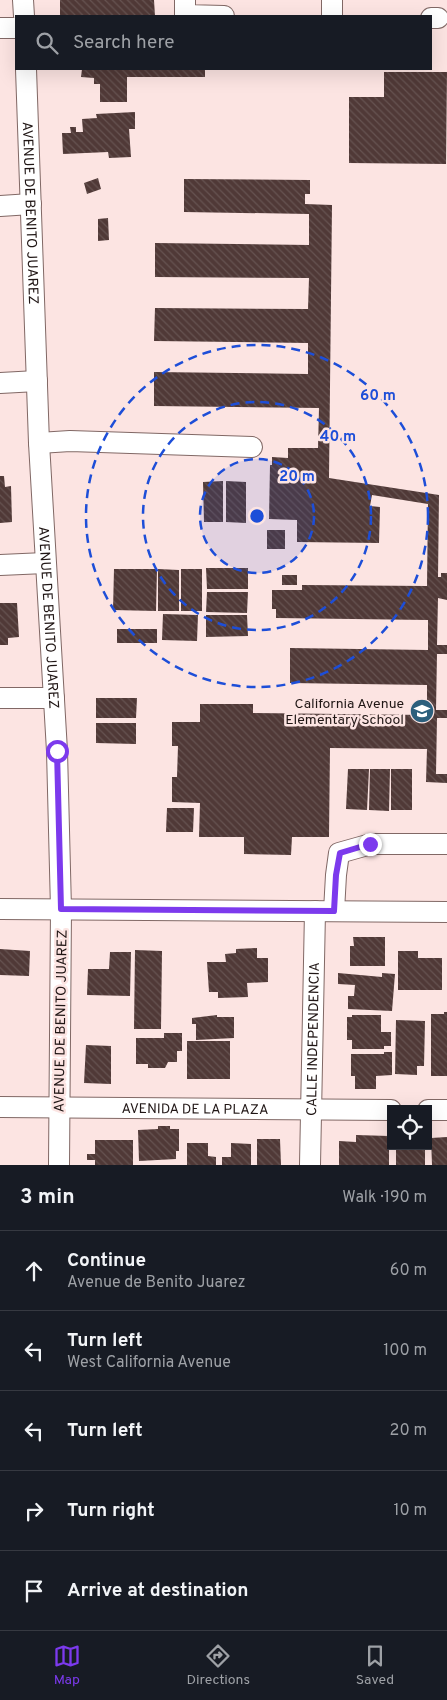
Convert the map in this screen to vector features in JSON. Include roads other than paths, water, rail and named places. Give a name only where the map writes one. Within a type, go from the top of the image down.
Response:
[{"type":"street","points":[[23,0],[24,15]]},
{"type":"street","points":[[185,0],[185,15]]},
{"type":"street","points":[[332,0],[332,15]]},
{"type":"street","points":[[0,28],[15,28]]},
{"type":"street","name":"AVENUE DE BENITO JUAREZ","points":[[26,70],[37,381],[45,563],[54,698],[61,909],[59,1165]]},
{"type":"street","points":[[0,206],[31,204]]},
{"type":"street","points":[[0,383],[37,381]]},
{"type":"street","points":[[40,443],[70,442],[252,447]]},
{"type":"street","points":[[0,565],[45,563]]},
{"type":"street","points":[[0,698],[54,698]]},
{"type":"street","points":[[334,911],[336,875],[340,853],[370,844],[447,844]]},
{"type":"street","points":[[0,909],[447,912]]},
{"type":"street","name":"CALLE INDEPENDENCIA","points":[[310,1165],[314,911]]},
{"type":"street","name":"AVENIDA DE LA PLAZA","points":[[0,1107],[387,1110]]},
{"type":"street","points":[[432,1110],[447,1110]]},
{"type":"place","name":"California Avenue Elementary School","points":[[422,711]]}]
